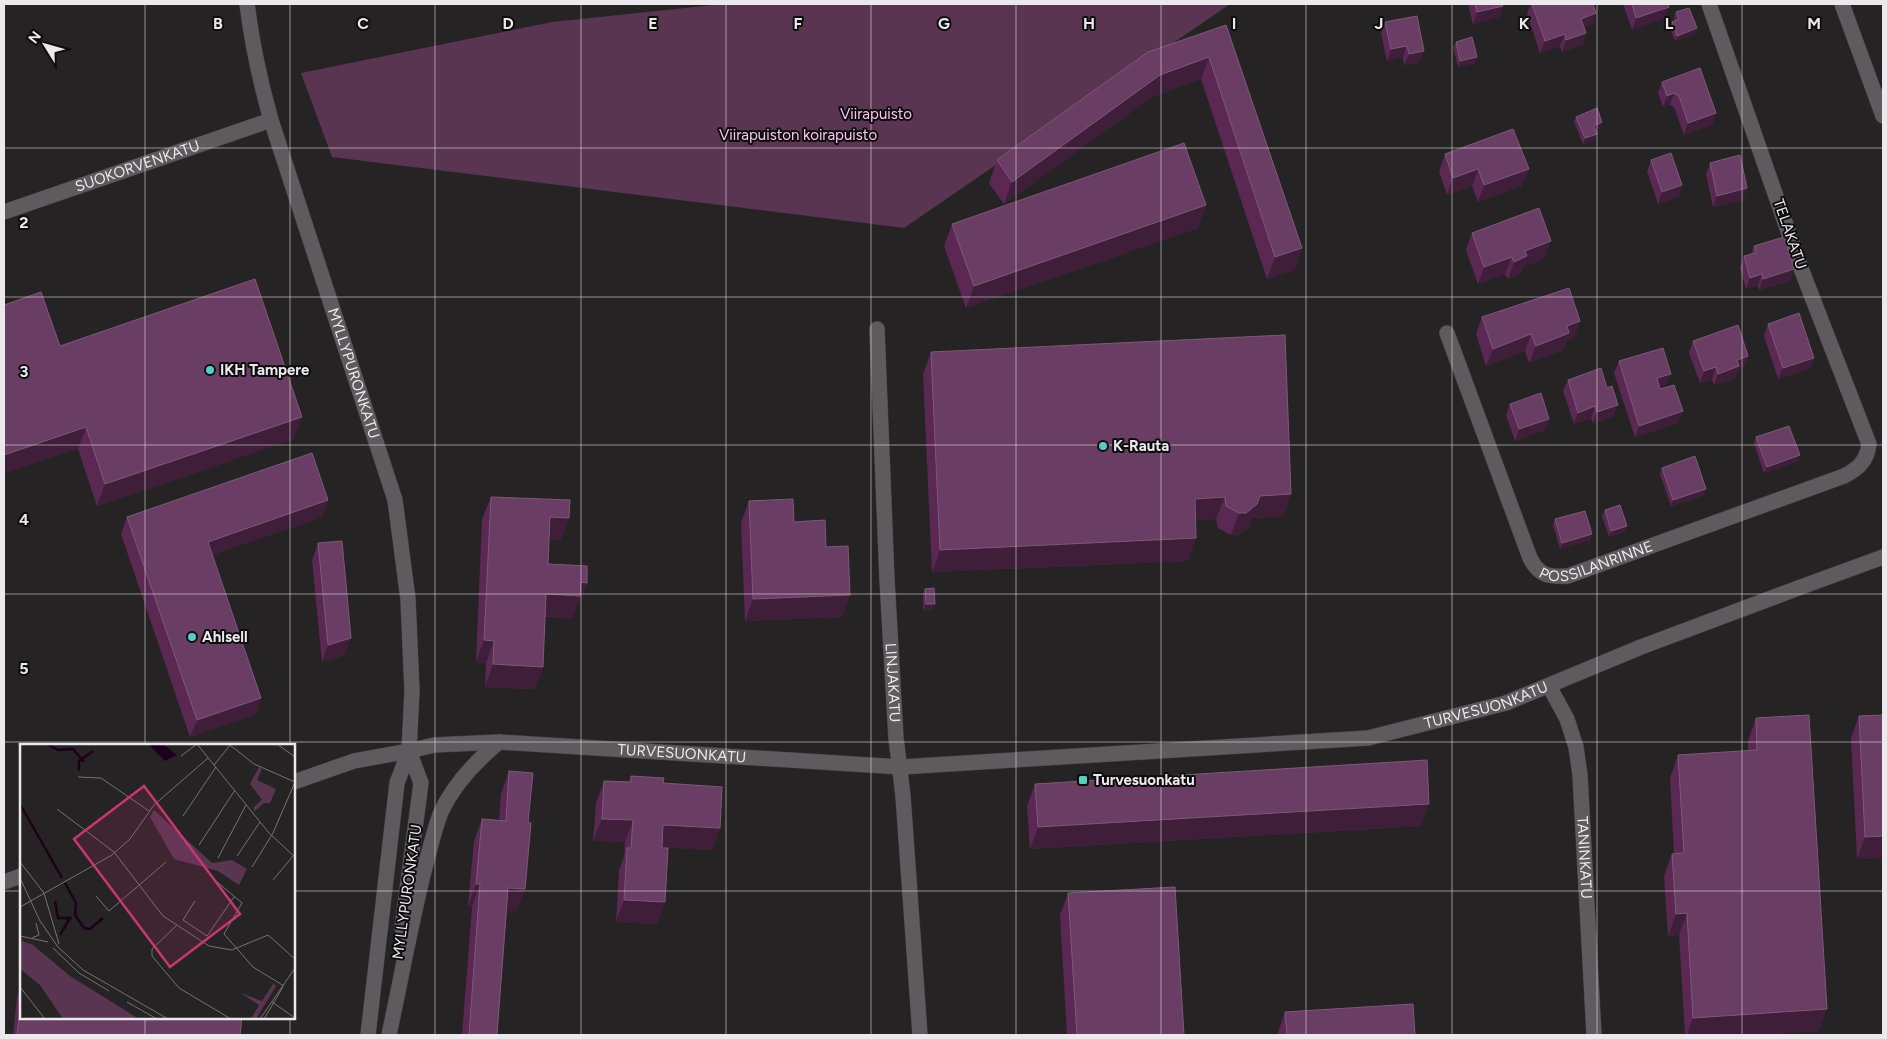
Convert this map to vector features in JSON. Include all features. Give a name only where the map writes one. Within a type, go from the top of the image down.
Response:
[{"type":"main road","name":"MYLLYPURONKATU","points":[[247,4],[258,74],[271,120],[395,500],[408,599],[412,691],[409,751],[397,783],[368,1035]]},
{"type":"main road","name":"TELAKATU","points":[[1709,4],[1802,271],[1870,444],[1868,454],[1863,462]]},
{"type":"main road","points":[[1842,4],[1883,116]]},
{"type":"main road","name":"SUOKORVENKATU","points":[[4,212],[271,120]]},
{"type":"main road","name":"LINJAKATU","points":[[877,329],[887,580],[896,738],[901,767],[920,1035]]},
{"type":"main road","name":"POSSILANRINNE","points":[[1446,333],[1530,558],[1535,569],[1546,575],[1568,576],[1844,476],[1855,471],[1863,462]]},
{"type":"main road","name":"TURVESUONKATU","points":[[295,782],[354,761],[434,745],[499,742],[901,767],[1368,738],[1506,703],[1641,647],[1883,557]]},
{"type":"main road","name":"TANINKATU","points":[[1549,686],[1567,719],[1576,747],[1594,1035]]},
{"type":"main road","points":[[388,1035],[416,906],[434,834],[442,812],[451,795],[479,759],[499,742]]},
{"type":"main road","name":"MYLLYPURONKATU","points":[[388,1035],[421,783],[409,751]]},
{"type":"main road","points":[[4,882],[20,876]]},
{"type":"green space","name":"Viirapuisto","points":[[723,4],[1230,4],[904,228],[332,157],[301,73],[552,22]]},
{"type":"building","points":[[1475,4],[1502,4],[1503,6],[1477,12]]},
{"type":"building","points":[[1532,4],[1593,4],[1596,13],[1581,19],[1586,33],[1566,40],[1565,34],[1545,41]]},
{"type":"building","points":[[1632,4],[1668,4],[1669,7],[1636,18]]},
{"type":"building","points":[[1689,8],[1697,28],[1677,36],[1672,22],[1679,19],[1676,12]]},
{"type":"building","points":[[1417,16],[1424,51],[1409,54],[1407,46],[1391,49],[1385,22]]},
{"type":"building","points":[[1226,25],[1302,248],[1275,257],[1209,57],[1160,75],[1012,182],[997,160],[1148,52]]},
{"type":"building","points":[[1472,37],[1477,57],[1460,61],[1456,42]]},
{"type":"building","points":[[1700,68],[1716,113],[1688,123],[1679,96],[1674,93],[1667,96],[1662,82]]},
{"type":"building","points":[[1597,108],[1602,122],[1594,126],[1597,134],[1585,138],[1576,117]]},
{"type":"building","points":[[1513,129],[1529,169],[1484,185],[1478,169],[1453,178],[1445,154]]},
{"type":"building","points":[[1184,143],[1206,205],[974,286],[952,224]]},
{"type":"building","points":[[1671,153],[1682,185],[1662,192],[1651,160]]},
{"type":"building","points":[[1740,155],[1747,188],[1717,196],[1710,163]]},
{"type":"building","points":[[1539,208],[1551,241],[1525,251],[1527,256],[1514,262],[1512,257],[1484,267],[1472,233]]},
{"type":"building","points":[[1784,237],[1794,269],[1763,279],[1762,274],[1750,278],[1744,256],[1756,253],[1754,246]]},
{"type":"building","points":[[255,279],[302,417],[105,484],[86,427],[4,455],[4,305],[41,292],[60,346]]},
{"type":"building","points":[[1569,288],[1580,321],[1567,326],[1569,333],[1536,346],[1531,334],[1493,349],[1482,317]]},
{"type":"building","points":[[1799,313],[1814,358],[1783,368],[1768,324]]},
{"type":"building","points":[[1738,325],[1748,356],[1737,360],[1739,366],[1718,374],[1716,367],[1704,371],[1693,341]]},
{"type":"building","name":"K-Rauta","points":[[1285,335],[1291,494],[1260,496],[1257,504],[1246,513],[1239,513],[1226,506],[1225,497],[1195,499],[1196,538],[940,550],[931,352]]},
{"type":"building","points":[[1663,348],[1671,374],[1657,378],[1660,389],[1674,385],[1683,411],[1639,426],[1619,361]]},
{"type":"building","points":[[1601,368],[1607,388],[1612,386],[1618,405],[1597,412],[1595,406],[1578,413],[1568,380]]},
{"type":"building","points":[[1541,393],[1549,419],[1519,429],[1510,404]]},
{"type":"building","points":[[1789,426],[1800,455],[1767,467],[1756,437]]},
{"type":"building","name":"Ahlsell","points":[[312,453],[328,500],[208,542],[261,698],[197,720],[127,517]]},
{"type":"building","points":[[1695,456],[1706,489],[1673,500],[1662,468]]},
{"type":"building","points":[[491,497],[570,500],[569,518],[550,517],[548,564],[587,566],[587,583],[581,582],[580,596],[546,594],[543,667],[493,664],[494,641],[484,640]]},
{"type":"building","points":[[793,499],[794,522],[825,520],[826,547],[848,546],[850,595],[753,599],[749,501]]},
{"type":"building","points":[[1620,505],[1627,526],[1611,531],[1605,510]]},
{"type":"building","points":[[1585,511],[1592,534],[1562,543],[1555,519]]},
{"type":"building","points":[[342,541],[351,638],[328,645],[318,543]]},
{"type":"building","points":[[934,588],[935,604],[926,604],[925,589]]},
{"type":"building","points":[[1809,715],[1827,1009],[1693,1018],[1687,913],[1676,914],[1672,854],[1684,853],[1678,755],[1757,750],[1756,718]]},
{"type":"building","points":[[1883,715],[1883,836],[1865,837],[1859,716]]},
{"type":"building","points":[[1427,760],[1429,804],[1038,827],[1035,784]]},
{"type":"building","points":[[509,771],[533,773],[528,822],[531,823],[525,889],[508,888],[497,1035],[469,1035],[480,884],[476,884],[482,819],[506,821]]},
{"type":"building","points":[[631,776],[664,778],[663,783],[722,787],[720,828],[663,825],[662,848],[668,848],[665,902],[624,900],[627,848],[631,848],[633,820],[602,819],[604,781],[631,782]]},
{"type":"building","points":[[1175,887],[1184,1035],[1077,1035],[1068,893]]},
{"type":"building","points":[[1413,1004],[1415,1035],[1287,1035],[1285,1012]]},
{"type":"building","points":[[20,1009],[20,1019],[242,1019],[240,1035],[17,1035]]},
{"type":"place","name":"IKH Tampere","points":[[210,370]]},
{"type":"place","name":"K-Rauta","points":[[1103,446]]},
{"type":"place","name":"Ahlsell","points":[[192,637]]},
{"type":"place","name":"Turvesuonkatu","points":[[1083,780]]},
{"type":"park label","name":"Viirapuiston koirapuisto","points":[[798,135]]}]
